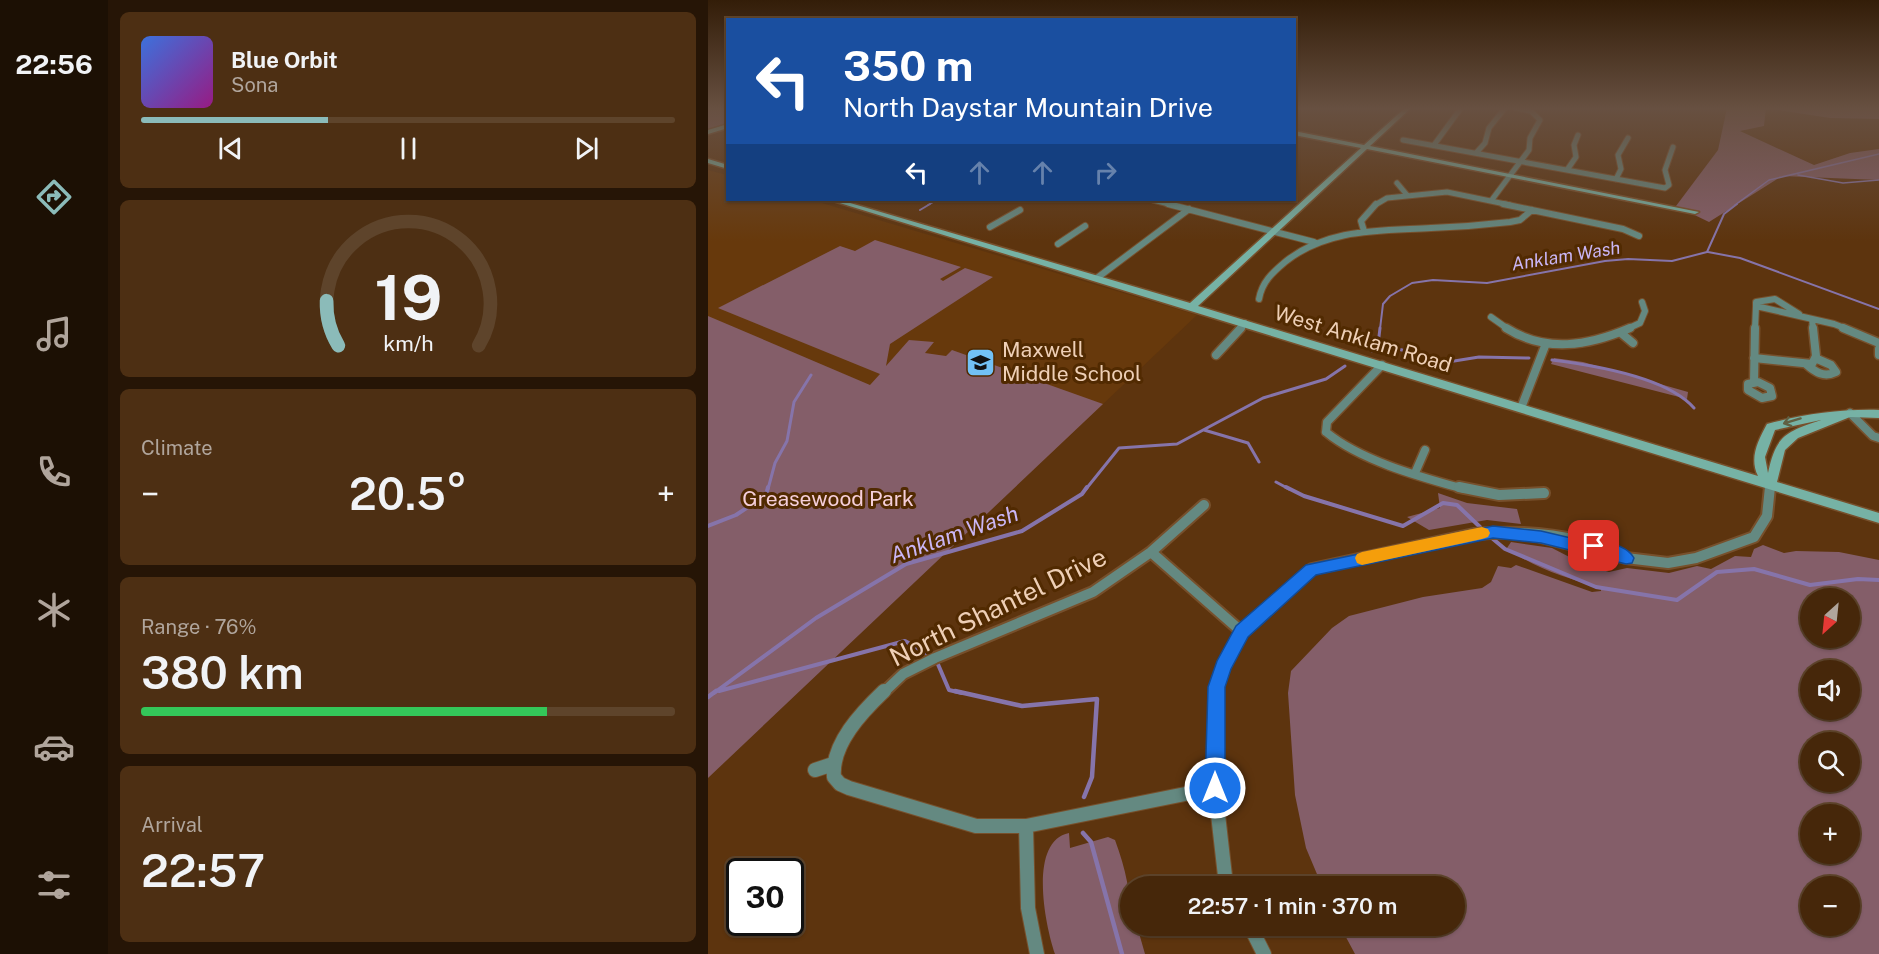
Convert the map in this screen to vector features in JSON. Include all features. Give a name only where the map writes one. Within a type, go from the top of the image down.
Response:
[{"type":"street","points":[[1191,307],[1358,153]]},
{"type":"street","points":[[1392,153],[1695,212]]},
{"type":"street","points":[[1476,153],[1665,188],[1669,185],[1665,170],[1671,153]]},
{"type":"street","points":[[1491,201],[1528,153]]},
{"type":"street","points":[[1567,170],[1576,157],[1575,153]]},
{"type":"street","points":[[1616,180],[1622,169],[1618,155],[1619,153]]},
{"type":"street","points":[[708,162],[726,166]]},
{"type":"street","points":[[1397,183],[1407,195]]},
{"type":"street","points":[[1364,231],[1361,221],[1379,201],[1407,195],[1447,192],[1623,229],[1638,236]]},
{"type":"street","name":"West Anklam Road","points":[[837,201],[1245,323],[1879,518]]},
{"type":"street","points":[[1157,201],[1314,242]]},
{"type":"street","points":[[1097,278],[1189,209]]},
{"type":"street","points":[[990,227],[1020,210]]},
{"type":"street","points":[[1258,299],[1261,285],[1293,254],[1314,242],[1364,231],[1510,222],[1527,216],[1532,210]]},
{"type":"street","points":[[1058,244],[1085,226]]},
{"type":"street","points":[[1491,317],[1506,330],[1545,346],[1573,346],[1621,333],[1641,323],[1645,311],[1642,302]]},
{"type":"street","points":[[1754,382],[1756,306],[1834,324],[1879,343]]},
{"type":"street","points":[[1754,358],[1812,363],[1815,358],[1812,319]]},
{"type":"street","points":[[1216,355],[1245,323]]},
{"type":"street","points":[[1621,333],[1634,344]]},
{"type":"street","points":[[1521,408],[1545,346]]},
{"type":"street","points":[[1879,349],[1877,352],[1879,356]]},
{"type":"street","points":[[1806,364],[1823,375],[1832,375],[1836,372],[1831,365],[1815,358]]},
{"type":"street","points":[[1382,365],[1327,422],[1322,432],[1336,441],[1415,473],[1485,493],[1544,494]]},
{"type":"street","points":[[1770,485],[1761,474],[1759,456],[1771,427],[1805,417],[1850,413],[1879,414]]},
{"type":"street","points":[[1225,876],[1215,788],[1216,687],[1242,632],[1312,569],[1474,534],[1493,532],[1541,537],[1626,558],[1668,563],[1696,558],[1754,537],[1767,516],[1770,485],[1783,444],[1791,437],[1850,413]]},
{"type":"street","points":[[1850,413],[1873,436],[1879,438]]},
{"type":"street","points":[[1415,473],[1425,450]]},
{"type":"street","name":"North Shantel Drive","points":[[833,766],[843,741],[871,704],[903,674],[935,658],[1093,592],[1151,552],[1204,505]]},
{"type":"street","points":[[1151,552],[1242,632]]},
{"type":"street","points":[[815,770],[833,766],[834,777],[840,784],[849,788],[976,826],[1026,826],[1215,788]]},
{"type":"street","points":[[1026,826],[1028,908],[1036,954]]},
{"type":"street","points":[[1255,936],[1264,954]]},
{"type":"shaded area","name":"Maxwell Middle School","points":[[708,170],[726,175],[726,201],[815,201],[1197,315],[1045,459],[708,318]]},
{"type":"green space","points":[[1716,153],[1787,153],[1814,165],[1850,153],[1879,153],[1879,180],[1782,176],[1709,222],[1676,206]]},
{"type":"green space","name":"Greasewood Park","points":[[875,240],[961,267],[940,279],[943,281],[965,268],[993,277],[890,344],[886,366],[909,340],[934,342],[925,353],[946,356],[952,350],[1103,404],[708,778],[708,316],[870,385],[880,374],[718,308],[840,246],[855,251]]},
{"type":"green space","points":[[1554,358],[1583,362],[1688,392],[1687,399],[1551,364]]},
{"type":"green space","points":[[1438,493],[1467,503],[1517,509],[1521,524],[1487,520],[1429,530],[1407,517],[1440,508]]},
{"type":"green space","points":[[1511,542],[1552,548],[1583,564],[1609,572],[1627,568],[1669,573],[1697,566],[1711,569],[1735,556],[1751,557],[1754,549],[1763,545],[1784,553],[1839,552],[1879,560],[1879,954],[1355,954],[1345,936],[1465,936],[1465,876],[1318,876],[1306,848],[1295,795],[1288,693],[1291,671],[1332,628],[1349,616],[1423,597],[1482,588],[1491,582],[1498,566],[1511,568],[1516,565],[1592,592],[1601,591],[1601,588],[1540,567],[1507,548]]},
{"type":"green space","points":[[1069,833],[1070,848],[1108,837],[1115,840],[1126,876],[1120,876],[1120,936],[1140,936],[1145,954],[1055,954],[1047,924],[1043,886],[1048,851],[1056,839]]},
{"type":"waterway","name":"Anklam Wash","points":[[1735,205],[1769,180],[1879,154]]},
{"type":"waterway","points":[[1798,175],[1843,183],[1879,180]]},
{"type":"waterway","points":[[928,205],[935,201]]},
{"type":"waterway","points":[[920,210],[930,204]]},
{"type":"waterway","name":"Anklam Wash","points":[[1380,329],[1383,304],[1390,296],[1412,283],[1433,280],[1487,283],[1605,261],[1628,259],[1672,261],[1707,252],[1724,214],[1737,204]]},
{"type":"waterway","points":[[1708,252],[1740,258],[1879,309]]},
{"type":"waterway","name":"Anklam Wash","points":[[1372,351],[1378,345],[1380,328]]},
{"type":"waterway","points":[[1379,344],[1448,362],[1479,357],[1529,358]]},
{"type":"waterway","points":[[1552,360],[1628,374],[1666,388],[1682,397],[1694,408]]},
{"type":"waterway","name":"Anklam Wash","points":[[1086,489],[1119,448],[1177,444],[1263,398],[1326,379],[1345,366]]},
{"type":"waterway","points":[[768,489],[775,463],[787,441],[794,402],[811,375]]},
{"type":"waterway","points":[[1204,430],[1248,443],[1259,462]]},
{"type":"waterway","points":[[1276,482],[1289,489]]},
{"type":"waterway","points":[[708,526],[736,515],[766,495],[768,487]]},
{"type":"waterway","name":"Anklam Wash","points":[[714,693],[816,618],[906,564],[1022,531],[1082,494],[1087,487]]},
{"type":"waterway","points":[[1286,487],[1304,496],[1403,526],[1443,503],[1457,505],[1480,527]]},
{"type":"waterway","points":[[1493,539],[1505,549],[1596,587],[1677,600],[1717,572],[1754,569],[1810,585],[1858,579],[1879,580]]},
{"type":"waterway","points":[[719,691],[905,641],[933,657]]},
{"type":"waterway","points":[[937,662],[949,690],[962,693]]},
{"type":"waterway","name":"Anklam Wash","points":[[708,697],[716,691]]},
{"type":"waterway","points":[[955,691],[1022,706],[1097,699],[1092,777],[1084,797]]},
{"type":"waterway","points":[[1083,833],[1091,842],[1122,954]]},
{"type":"slow traffic","points":[[1362,558],[1482,533]]},
{"type":"place","name":"Maxwell Middle School","points":[[981,362]]},
{"type":"route","points":[[1215,788],[1216,687],[1224,667],[1242,632],[1312,569],[1474,534],[1493,532],[1541,537],[1626,558],[1614,550],[1594,546]]}]
